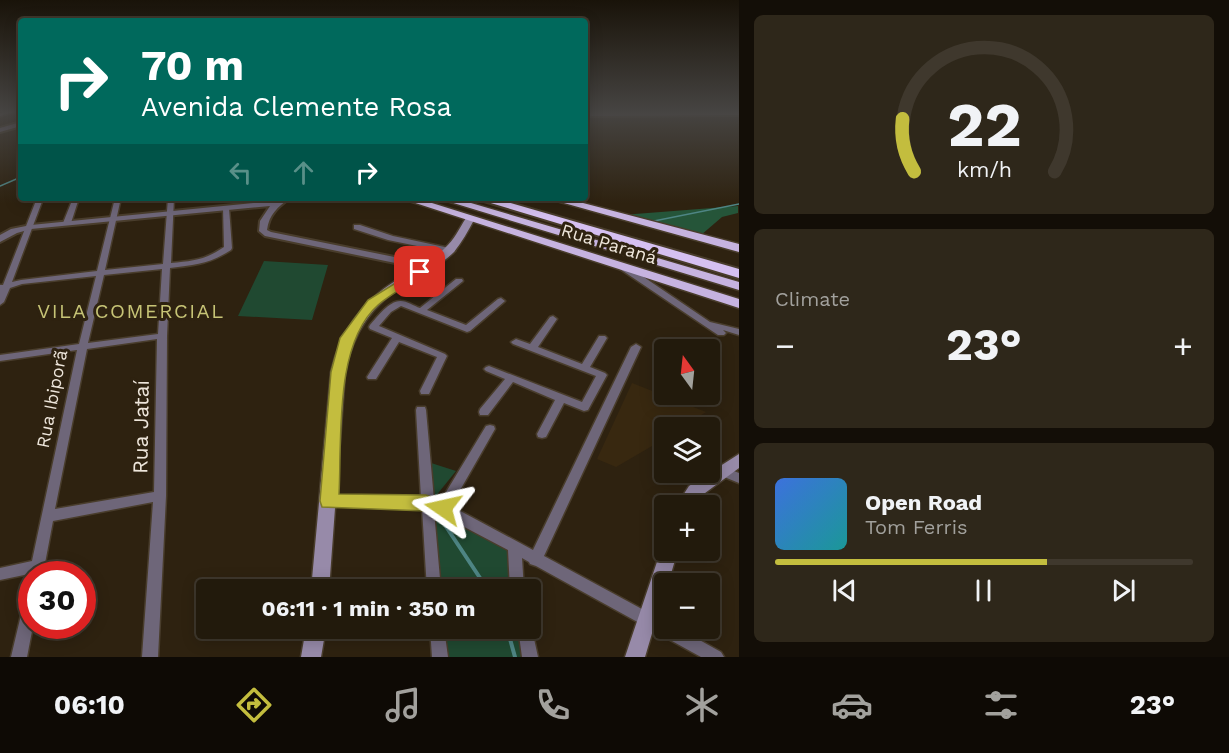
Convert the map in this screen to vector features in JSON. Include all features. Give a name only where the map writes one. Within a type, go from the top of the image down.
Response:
[{"type":"highway","name":"Rua Paraná","points":[[414,201],[738,304]]},
{"type":"highway","points":[[418,201],[461,211],[466,209],[464,204]]},
{"type":"highway","points":[[453,201],[738,286]]},
{"type":"highway","points":[[490,201],[738,274]]},
{"type":"highway","points":[[513,201],[738,265]]},
{"type":"highway","points":[[562,201],[738,248]]},
{"type":"highway","points":[[469,220],[474,215],[486,215],[551,230]]},
{"type":"main road","points":[[321,579],[338,372],[347,338],[370,306],[451,251],[469,220]]},
{"type":"main road","points":[[692,495],[695,491],[734,469]]},
{"type":"main road","points":[[635,657],[666,561]]},
{"type":"main road","points":[[310,657],[314,639]]},
{"type":"street","points":[[0,302],[4,286],[31,227],[39,201]]},
{"type":"street","points":[[67,223],[75,201]]},
{"type":"street","name":"Rua Ibiporã","points":[[39,561],[83,346],[117,201]]},
{"type":"street","name":"Rua Jataí","points":[[150,657],[160,496],[162,336],[171,201]]},
{"type":"street","points":[[226,208],[236,201]]},
{"type":"street","points":[[243,201],[254,205]]},
{"type":"street","points":[[0,239],[14,231],[31,227],[280,201]]},
{"type":"street","points":[[276,203],[262,225],[263,231],[268,234],[429,267]]},
{"type":"street","points":[[4,286],[204,261],[223,253],[229,242],[226,208]]},
{"type":"street","points":[[357,227],[391,238],[451,251]]},
{"type":"street","points":[[618,264],[721,333]]},
{"type":"street","points":[[421,311],[459,281]]},
{"type":"street","points":[[425,391],[442,356],[373,327],[380,317],[400,303],[467,329],[501,301]]},
{"type":"street","points":[[370,306],[388,310]]},
{"type":"street","points":[[370,306],[380,317]]},
{"type":"street","points":[[531,348],[553,319]]},
{"type":"street","points":[[701,320],[738,332]]},
{"type":"street","points":[[0,358],[162,336]]},
{"type":"street","points":[[372,377],[397,338]]},
{"type":"street","points":[[585,368],[602,338]]},
{"type":"street","points":[[489,369],[584,407],[602,375],[516,342]]},
{"type":"street","points":[[535,560],[636,347]]},
{"type":"street","points":[[484,412],[511,378]]},
{"type":"street","points":[[598,385],[613,398]]},
{"type":"street","points":[[592,396],[613,398]]},
{"type":"street","points":[[542,434],[561,399]]},
{"type":"street","points":[[421,410],[433,579]]},
{"type":"street","points":[[443,508],[490,429]]},
{"type":"street","points":[[49,516],[160,496]]},
{"type":"street","points":[[329,501],[426,503],[443,508],[515,550],[716,657]]},
{"type":"street","points":[[515,550],[516,579]]},
{"type":"street","points":[[0,574],[18,572]]},
{"type":"street","points":[[19,657],[23,639]]},
{"type":"street","points":[[439,639],[440,657]]},
{"type":"street","points":[[527,639],[530,657]]},
{"type":"shaded area","points":[[632,383],[654,392],[654,405],[688,405],[706,412],[698,417],[654,417],[654,445],[616,467],[597,459]]},
{"type":"green space","points":[[738,206],[738,213],[722,217],[701,235],[622,215]]},
{"type":"green space","points":[[264,261],[328,265],[312,320],[238,316]]},
{"type":"green space","points":[[428,462],[456,471],[435,497],[432,495]]},
{"type":"green space","points":[[430,509],[509,551],[513,579],[437,579]]},
{"type":"green space","points":[[444,639],[520,639],[523,657],[446,657]]},
{"type":"waterway","points":[[0,186],[18,178]]},
{"type":"waterway","points":[[649,222],[739,204]]},
{"type":"waterway","points":[[443,522],[481,579]]},
{"type":"waterway","points":[[510,639],[515,657]]},
{"type":"district","name":"VILA COMERCIAL","points":[[131,311]]},
{"type":"route","points":[[420,272],[373,303],[347,338],[338,372],[329,501],[426,503],[443,508]]}]
